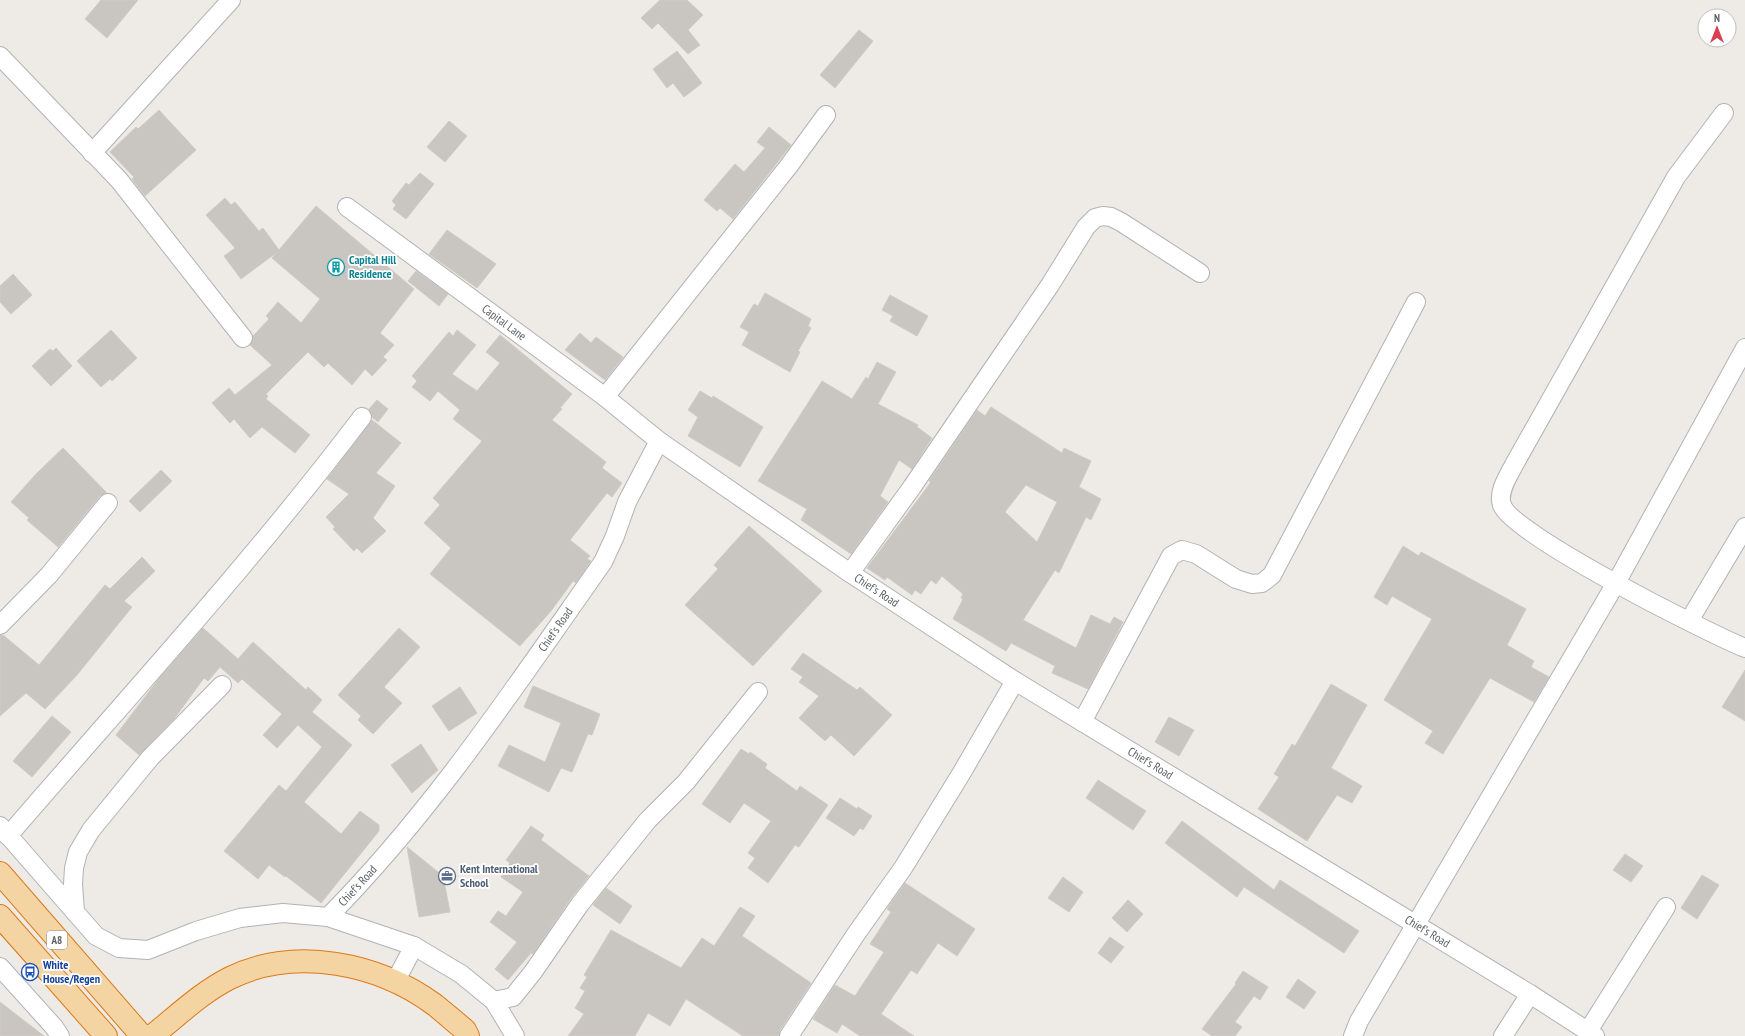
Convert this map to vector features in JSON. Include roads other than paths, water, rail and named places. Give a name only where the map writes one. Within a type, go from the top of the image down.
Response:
[{"type":"highway","name":"A8","points":[[0,873],[114,1006],[142,1036]]},
{"type":"highway","name":"A8","points":[[0,916],[102,1031]]},
{"type":"highway","points":[[152,1036],[201,997],[230,978],[253,969],[288,961],[323,962],[357,968],[395,982],[434,1004],[465,1030],[468,1036]]},
{"type":"street","points":[[92,153],[230,0]]},
{"type":"street","points":[[0,56],[119,180],[243,338]]},
{"type":"street","points":[[1724,113],[1676,177],[1515,463],[1503,487],[1501,505],[1507,514],[1535,535],[1616,583],[1689,622],[1745,648]]},
{"type":"street","points":[[605,397],[784,173],[826,115]]},
{"type":"street","name":"Capital Lane","points":[[347,207],[605,397],[659,441]]},
{"type":"street","points":[[850,573],[912,487],[971,398],[1050,285],[1086,227],[1095,218],[1103,216],[1111,217],[1121,222],[1200,273]]},
{"type":"street","points":[[1082,722],[1171,556],[1182,550],[1196,554],[1236,579],[1252,584],[1262,583],[1272,575],[1416,302]]},
{"type":"street","points":[[1353,1036],[1360,1021],[1616,583],[1745,348]]},
{"type":"street","points":[[362,417],[310,485],[229,584],[4,831],[96,936],[119,948],[148,950],[196,931],[240,918],[283,913],[328,917],[414,946],[461,974],[494,1001],[515,1036]]},
{"type":"street","name":"Chief's Road","points":[[328,917],[362,882],[417,819],[488,725],[603,562],[615,536],[627,502],[659,441],[850,573],[1015,681],[1530,994],[1592,1034]]},
{"type":"street","points":[[0,625],[48,575],[108,503]]},
{"type":"street","points":[[1689,622],[1745,527]]},
{"type":"street","points":[[789,1036],[852,940],[903,868],[1015,681]]},
{"type":"street","points":[[75,912],[73,884],[74,868],[78,852],[91,830],[150,758],[222,686]]},
{"type":"street","points":[[494,1001],[513,997],[533,972],[580,904],[648,820],[686,782],[758,692]]},
{"type":"street","points":[[1592,1034],[1666,907]]},
{"type":"street","points":[[395,982],[414,946]]},
{"type":"street","points":[[2,976],[54,1027],[60,1036]]},
{"type":"street","points":[[1503,1036],[1530,994]]},
{"type":"place","name":"Capital Hill Residence","points":[[336,267]]},
{"type":"place","name":"Kent International School","points":[[447,876]]},
{"type":"place","name":"White House/Regen","points":[[30,972]]}]
